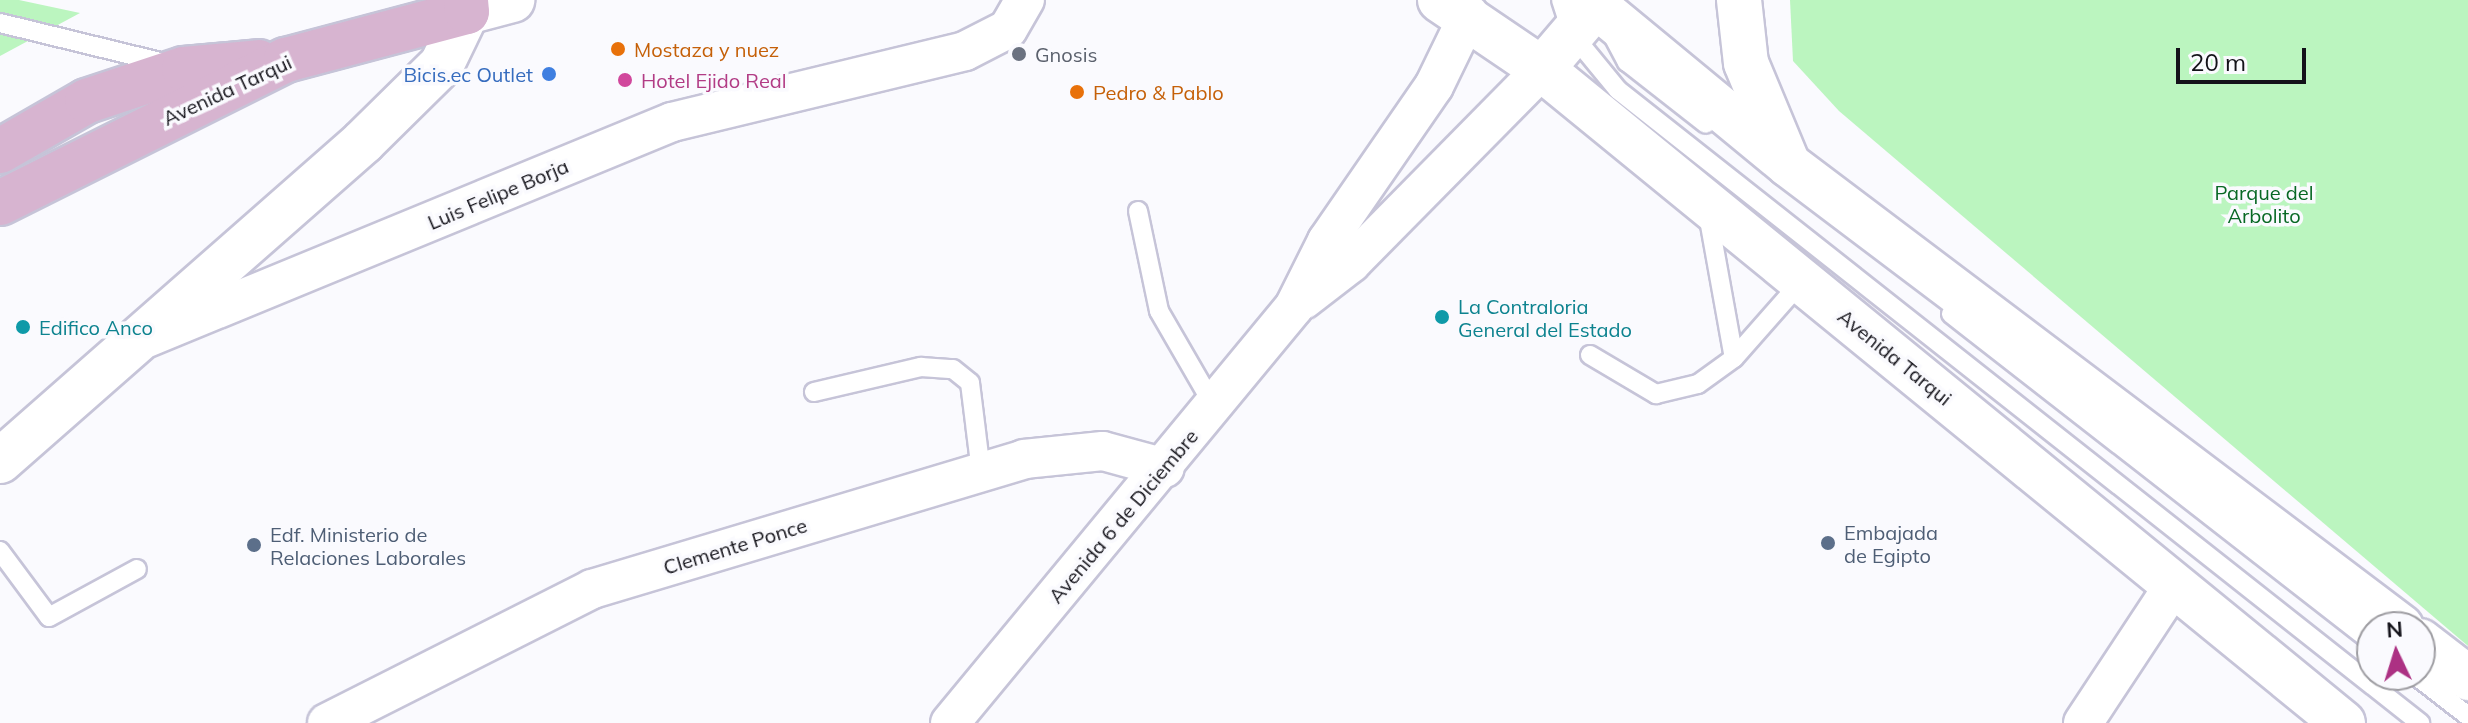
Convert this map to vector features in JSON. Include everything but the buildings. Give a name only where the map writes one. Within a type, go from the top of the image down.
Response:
[{"type":"main road","name":"Avenida Tarqui","points":[[0,203],[286,60],[466,6],[512,0]]},
{"type":"main road","points":[[1739,0],[1746,63],[1789,165]]},
{"type":"main road","name":"Avenida Tarqui","points":[[1463,5],[2343,723]]},
{"type":"main road","points":[[140,341],[442,64],[466,6]]},
{"type":"main road","points":[[1586,6],[1789,165],[2380,611]]},
{"type":"main road","name":"Avenida 6 de Diciembre","points":[[1542,69],[1586,6]]},
{"type":"main road","points":[[0,151],[87,101],[184,69],[286,60]]},
{"type":"main road","name":"Luis Felipe Borja","points":[[0,461],[140,341]]},
{"type":"main road","points":[[2436,653],[2468,678]]},
{"type":"street","name":"Luis Felipe Borja","points":[[140,341],[672,122],[965,51],[1008,29],[1025,0]]},
{"type":"street","name":"Avenida 6 de Diciembre","points":[[950,723],[1165,468],[1294,307],[1327,241],[1434,86],[1463,5]]},
{"type":"street","name":"Avenida 6 de Diciembre","points":[[1294,307],[1351,263],[1542,69]]},
{"type":"street","name":"Clemente Ponce","points":[[327,723],[592,589],[981,471],[1103,451],[1165,468]]},
{"type":"street","points":[[2083,723],[2174,585]]},
{"type":"lane","points":[[1586,6],[1627,62],[2356,630]]},
{"type":"lane","points":[[1586,6],[1618,90],[2420,723]]},
{"type":"lane","points":[[0,23],[184,69]]},
{"type":"lane","points":[[1707,203],[1734,358]]},
{"type":"lane","points":[[1138,211],[1159,311],[1214,406]]},
{"type":"lane","points":[[1590,355],[1656,394],[1698,384],[1734,358],[1802,281]]},
{"type":"lane","points":[[814,392],[921,367],[953,369],[970,383],[981,471]]},
{"type":"lane","points":[[0,551],[49,617],[137,569]]},
{"type":"lane","points":[[2436,691],[2468,716]]},
{"type":"green space","points":[[0,0],[19,0],[80,13],[0,56]]},
{"type":"green space","name":"Parque del Arbolito","points":[[1790,0],[2468,0],[2468,646],[2436,619],[2436,611],[2427,611],[1839,111],[1793,61]]},
{"type":"place","name":"Mostaza y nuez","points":[[618,49]]},
{"type":"place","name":"Gnosis","points":[[1019,54]]},
{"type":"place","name":"Bicis.ec Outlet","points":[[549,74]]},
{"type":"place","name":"Hotel Ejido Real","points":[[625,80]]},
{"type":"place","name":"Pedro & Pablo","points":[[1077,92]]},
{"type":"place","name":"La Contraloria General del Estado","points":[[1442,317]]},
{"type":"place","name":"Edifico Anco","points":[[23,327]]},
{"type":"place","name":"Embajada de Egipto","points":[[1828,543]]},
{"type":"place","name":"Edf. Ministerio de Relaciones Laborales","points":[[254,545]]}]
